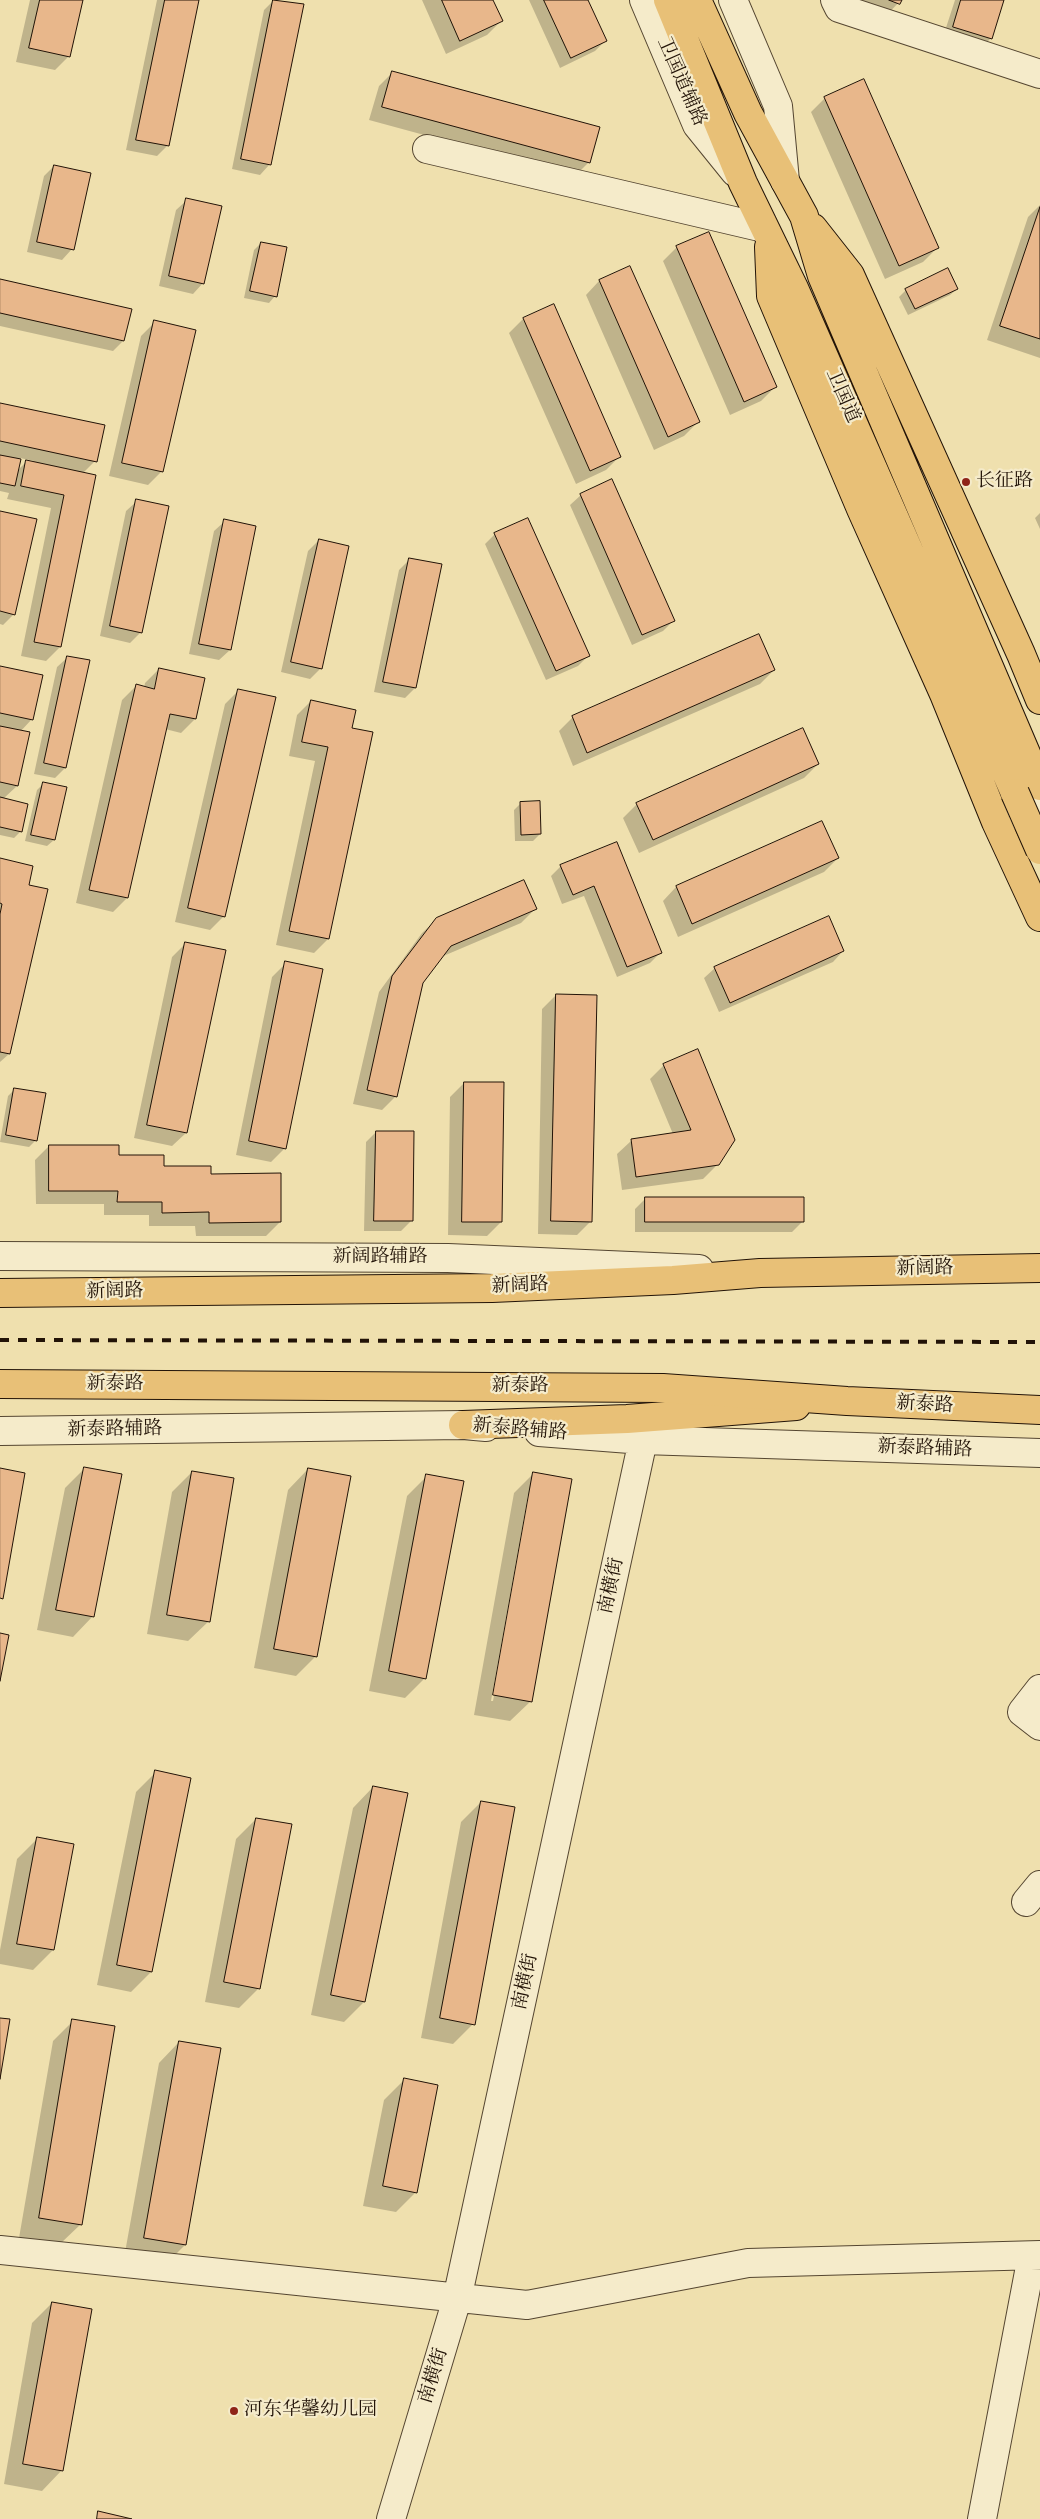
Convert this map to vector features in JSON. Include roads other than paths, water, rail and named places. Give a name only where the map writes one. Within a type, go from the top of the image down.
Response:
[{"type":"main road","name":"卫国道","points":[[668,0],[721,125],[743,183],[766,233],[794,288],[1033,791]]},
{"type":"main road","name":"卫国道","points":[[697,0],[748,113],[804,216],[822,276],[1033,791]]},
{"type":"main road","points":[[804,216],[850,275],[1022,654],[1040,700]]},
{"type":"main road","points":[[766,233],[771,296],[861,509],[944,694],[996,822],[1040,917]]},
{"type":"main road","points":[[1033,791],[1040,850]]},
{"type":"main road","name":"新阔路","points":[[0,1293],[492,1288],[673,1280],[760,1273],[1040,1268]]},
{"type":"main road","name":"新泰路","points":[[0,1384],[663,1388],[847,1402],[1040,1410]]},
{"type":"main road","points":[[463,1425],[627,1419],[847,1402]]},
{"type":"street","name":"卫国道辅路","points":[[644,0],[697,125],[743,183]]},
{"type":"street","points":[[734,0],[778,106],[785,181]]},
{"type":"street","points":[[835,0],[839,8],[1040,74]]},
{"type":"street","points":[[427,149],[766,233]]},
{"type":"street","points":[[996,822],[1033,791]]},
{"type":"street","name":"新阔路辅路","points":[[0,1256],[448,1258],[628,1264],[760,1273]]},
{"type":"street","name":"新泰路辅路","points":[[0,1431],[463,1425],[644,1440],[1040,1453]]},
{"type":"street","name":"南横街","points":[[391,2519],[457,2299],[644,1440]]},
{"type":"street","points":[[1040,1689],[1022,1712],[1040,1726]]},
{"type":"street","points":[[0,2250],[527,2305],[748,2263],[1036,2255],[982,2519]]},
{"type":"railway","points":[[0,1340],[1040,1342]]},
{"type":"place","name":"长征路","points":[[966,482]]},
{"type":"place","name":"河东华馨幼儿园","points":[[234,2411]]}]
